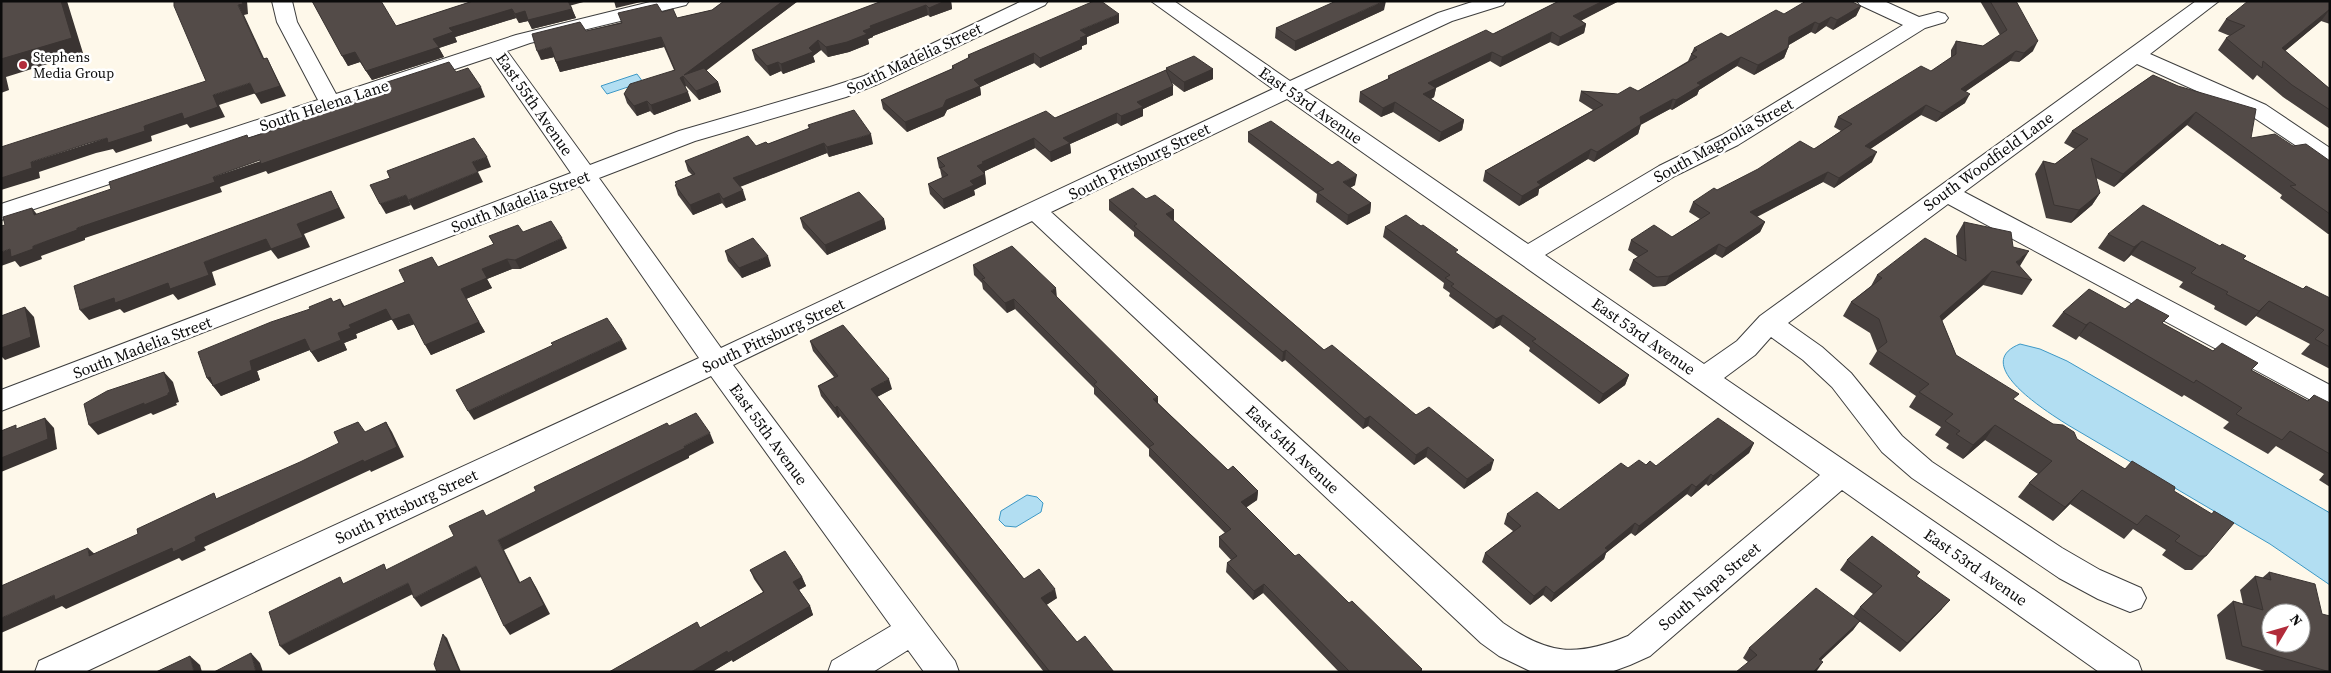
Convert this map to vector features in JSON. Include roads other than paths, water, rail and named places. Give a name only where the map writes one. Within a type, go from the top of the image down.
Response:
[{"type":"street","points":[[282,1],[287,22],[330,103]]},
{"type":"street","name":"South Helena Lane","points":[[1,212],[495,48],[552,31],[679,1]]},
{"type":"street","name":"South Madelia Street","points":[[1,401],[704,130],[838,92],[872,80],[1007,6],[1038,1]]},
{"type":"street","name":"East 53rd Avenue","points":[[1160,1],[2126,672]]},
{"type":"street","name":"South Pittsburg Street","points":[[51,672],[716,362],[1445,17],[1496,1]]},
{"type":"street","name":"South Magnolia Street","points":[[1527,255],[1667,171],[1730,140],[1928,21],[1867,1]]},
{"type":"street","name":"South Woodfield Lane","points":[[1697,373],[1746,348],[1769,323],[1945,192],[2209,1]]},
{"type":"street","name":"East 55th Avenue","points":[[495,48],[716,362],[943,672]]},
{"type":"street","points":[[2135,55],[2258,110],[2330,158]]},
{"type":"street","points":[[1945,192],[2330,398]]},
{"type":"street","name":"East 54th Avenue","points":[[1036,211],[1492,633],[1530,659],[1562,668]]},
{"type":"street","points":[[1769,323],[1797,341],[1826,364],[1852,391],[1892,444],[1917,467],[2066,567],[2097,585],[2130,598]]},
{"type":"street","name":"South Napa Street","points":[[1562,668],[1580,669],[1601,666],[1617,660],[1639,646],[1842,474]]},
{"type":"street","points":[[844,672],[913,630]]},
{"type":"water","points":[[637,74],[643,82],[607,94],[601,86]]},
{"type":"water","points":[[2020,344],[2040,349],[2067,361],[2330,513],[2330,585],[2270,544],[2045,410],[2018,387],[2008,375],[2003,363],[2007,353]]},
{"type":"water","points":[[1027,495],[1037,497],[1043,503],[1041,512],[1016,527],[1005,526],[999,520],[1001,511]]},
{"type":"place","name":"Stephens Media Group","points":[[23,65]]}]
